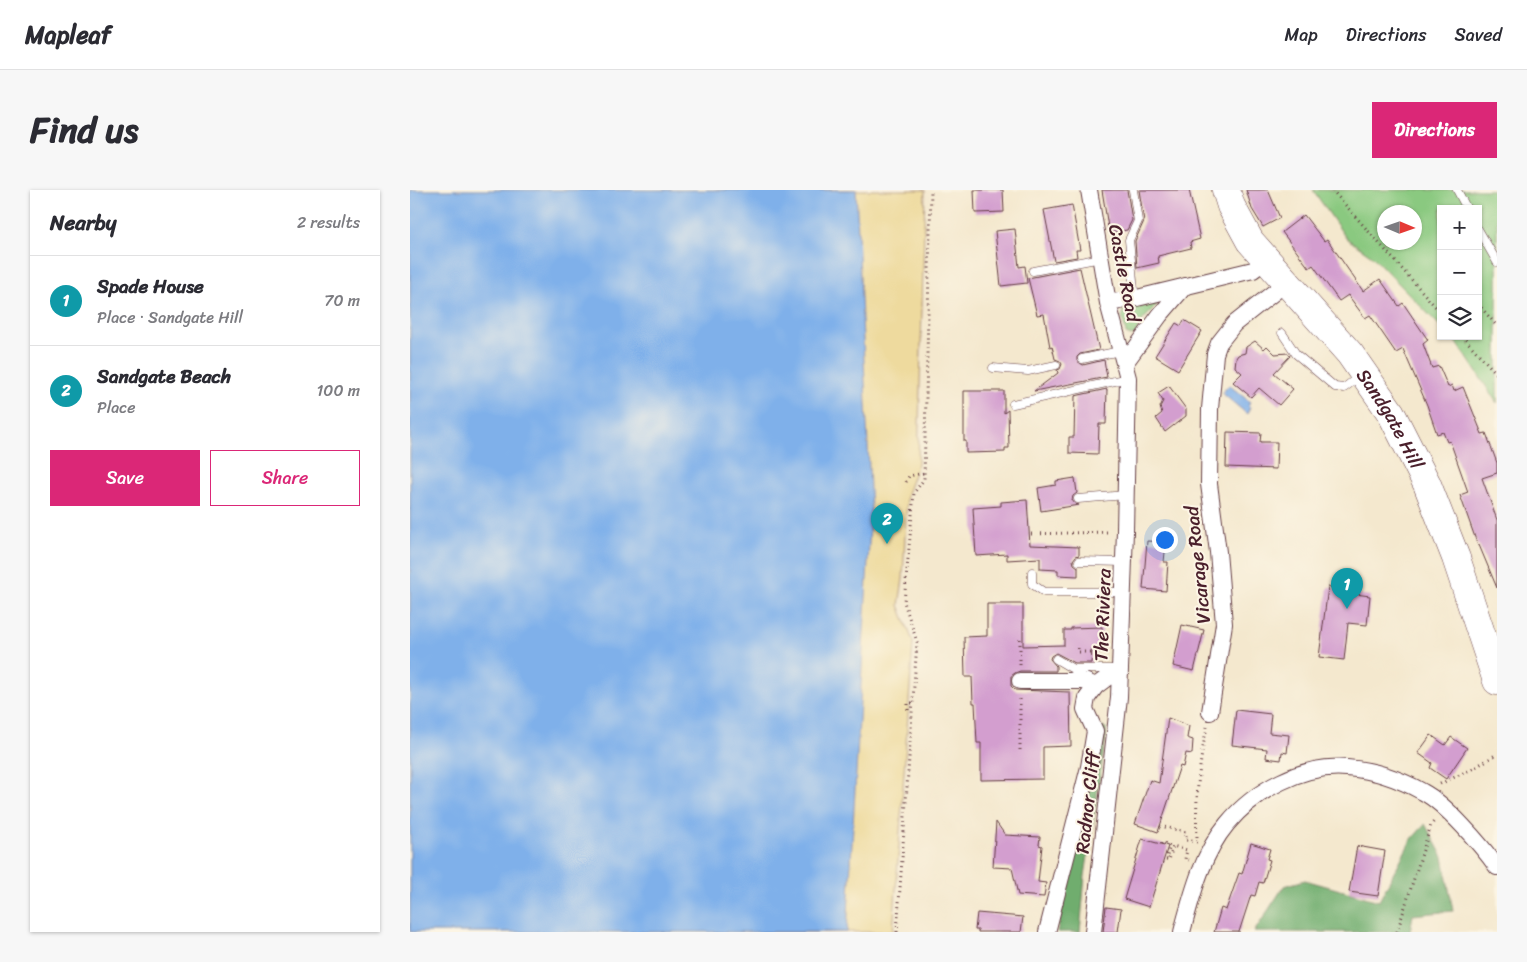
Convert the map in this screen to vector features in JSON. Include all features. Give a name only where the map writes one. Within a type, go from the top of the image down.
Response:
[{"type":"highway","name":"Sandgate Hill","points":[[1226,190],[1250,241],[1364,372],[1392,413],[1427,484],[1456,558],[1497,681]]},
{"type":"street","name":"Castle Road","points":[[1089,190],[1108,303],[1124,364]]},
{"type":"street","points":[[1108,303],[1137,298],[1253,270],[1266,260]]},
{"type":"street","name":"Vicarage Road","points":[[1210,712],[1224,624],[1218,552],[1208,484],[1210,409],[1216,354],[1219,343],[1234,324],[1287,282]]},
{"type":"street","points":[[1124,364],[1160,315],[1185,286]]},
{"type":"street","name":"The Riviera","points":[[1047,932],[1089,767],[1095,731],[1085,709],[1088,698],[1096,686],[1120,665],[1126,495],[1124,364]]},
{"type":"street","name":"Radnor Cliff","points":[[1093,932],[1120,665]]},
{"type":"street","points":[[1020,681],[1084,682],[1096,686]]},
{"type":"street","points":[[1182,932],[1200,868],[1227,824],[1248,804],[1268,789],[1292,777],[1320,769],[1345,767],[1369,770],[1424,792],[1444,807],[1497,867]]},
{"type":"lane","points":[[1133,190],[1138,221],[1129,240],[1134,291],[1137,298]]},
{"type":"lane","points":[[1457,190],[1465,205]]},
{"type":"lane","points":[[1482,236],[1497,262]]},
{"type":"lane","points":[[1033,271],[1101,258]]},
{"type":"lane","points":[[1282,333],[1296,354],[1335,387],[1344,388],[1364,372]]},
{"type":"lane","points":[[1082,359],[1124,364]]},
{"type":"lane","points":[[1013,404],[1124,364]]},
{"type":"lane","points":[[993,368],[1028,372],[1056,365]]},
{"type":"lane","points":[[1078,499],[1126,495]]},
{"type":"lane","points":[[1079,561],[1124,562]]},
{"type":"lane","points":[[1032,572],[1032,584],[1044,592],[1122,592]]},
{"type":"lane","points":[[1056,659],[1073,669],[1120,665]]},
{"type":"path","points":[[897,932],[917,642],[904,602],[914,493],[924,479],[931,190]]},
{"type":"path","points":[[1332,190],[1437,308]]},
{"type":"path","points":[[1482,309],[1497,326]]},
{"type":"path","points":[[1466,340],[1497,374]]},
{"type":"path","points":[[906,482],[909,476],[924,473]]},
{"type":"path","points":[[1030,534],[1125,531]]},
{"type":"path","points":[[1078,648],[1078,652],[1120,665]]},
{"type":"path","points":[[908,710],[908,703],[914,703]]},
{"type":"path","points":[[1200,868],[1196,814],[1203,746],[1210,712]]},
{"type":"path","points":[[1424,792],[1474,768],[1497,754]]},
{"type":"path","points":[[1397,932],[1431,824],[1444,807]]},
{"type":"path","points":[[1160,826],[1186,832],[1186,840],[1197,842]]},
{"type":"path","points":[[1161,844],[1162,842],[1170,846],[1166,859],[1170,860],[1173,846],[1187,850],[1185,859],[1200,868]]},
{"type":"green space","points":[[1313,190],[1497,190],[1497,403],[1460,347],[1453,340],[1482,340],[1482,205],[1437,205],[1437,323],[1372,256],[1346,238]]},
{"type":"green space","points":[[1157,303],[1142,321],[1135,335],[1126,334],[1122,315],[1123,309]]},
{"type":"green space","points":[[1102,727],[1106,728],[1106,736],[1085,876],[1080,932],[1057,932]]},
{"type":"green space","points":[[1425,824],[1443,857],[1453,911],[1413,915],[1410,932],[1254,932],[1284,886],[1305,880],[1379,901],[1411,840]]},
{"type":"sand","points":[[765,190],[925,190],[918,463],[907,494],[903,579],[899,605],[913,642],[893,932],[760,932]]},
{"type":"water","points":[[410,190],[856,190],[871,509],[847,932],[410,932]]},
{"type":"water","points":[[1229,385],[1250,402],[1247,414],[1222,393]]},
{"type":"building","points":[[974,190],[1003,190],[1004,212],[975,213]]},
{"type":"building","points":[[1102,190],[1127,190],[1132,220],[1127,230],[1109,233]]},
{"type":"building","points":[[1139,190],[1189,190],[1200,239],[1190,242],[1191,248],[1158,256],[1159,263],[1137,268],[1135,241],[1144,221]]},
{"type":"building","points":[[1246,190],[1268,190],[1280,218],[1263,227],[1252,209]]},
{"type":"building","points":[[1072,205],[1080,250],[1076,250],[1077,257],[1054,261],[1044,210]]},
{"type":"building","points":[[1304,215],[1324,241],[1327,239],[1363,291],[1380,279],[1399,306],[1403,303],[1428,340],[1423,344],[1432,368],[1439,366],[1448,387],[1452,385],[1454,391],[1463,387],[1482,434],[1486,433],[1497,463],[1497,473],[1482,478],[1497,520],[1497,588],[1478,546],[1460,495],[1468,492],[1450,441],[1447,442],[1443,432],[1437,434],[1403,349],[1396,353],[1370,315],[1365,318],[1348,295],[1339,301],[1313,265],[1309,268],[1282,232]]},
{"type":"building","points":[[1015,229],[1019,267],[1025,266],[1027,283],[1001,286],[995,231]]},
{"type":"building","points":[[1080,268],[1099,350],[1080,354],[1077,357],[1077,361],[1083,365],[1104,360],[1107,377],[1034,391],[1058,373],[1057,370],[1060,369],[1062,364],[1055,359],[1052,346],[1050,347],[1044,314],[1037,315],[1028,278]]},
{"type":"building","points":[[1184,320],[1202,331],[1178,370],[1155,356],[1176,323],[1181,326]]},
{"type":"building","points":[[1255,341],[1264,349],[1267,346],[1275,354],[1288,353],[1290,356],[1274,373],[1293,389],[1279,405],[1259,388],[1251,397],[1233,382],[1242,373],[1235,367],[1236,358],[1238,355],[1245,353],[1246,347]]},
{"type":"building","points":[[1169,386],[1186,409],[1186,416],[1165,432],[1156,418],[1162,413],[1160,407],[1163,401],[1158,393]]},
{"type":"building","points":[[1107,389],[1106,424],[1099,424],[1098,454],[1069,453],[1069,437],[1074,437],[1075,396]]},
{"type":"building","points":[[964,391],[1004,391],[1004,413],[1008,410],[1009,448],[1005,448],[1005,452],[966,453],[966,441],[964,441]]},
{"type":"building","points":[[1227,432],[1261,433],[1260,442],[1277,442],[1276,469],[1226,467]]},
{"type":"building","points":[[1075,478],[1077,493],[1073,496],[1072,500],[1075,504],[1079,505],[1041,511],[1038,488],[1056,485],[1056,481]]},
{"type":"building","points":[[1027,500],[1030,545],[1079,547],[1079,555],[1073,560],[1074,564],[1078,567],[1078,576],[1058,575],[1058,570],[1040,569],[1040,558],[1007,560],[1007,554],[976,556],[973,508],[1001,506],[1001,502]]},
{"type":"building","points":[[1147,541],[1166,542],[1164,562],[1168,562],[1166,591],[1143,589]]},
{"type":"building","points":[[1328,587],[1349,589],[1348,593],[1370,596],[1367,625],[1348,623],[1344,660],[1319,657]]},
{"type":"building","points":[[987,604],[1023,604],[1023,646],[1064,645],[1064,630],[1102,627],[1102,648],[1092,648],[1091,663],[1075,663],[1056,653],[1050,659],[1056,666],[1056,671],[1020,671],[1011,676],[1011,686],[1015,690],[1070,692],[1071,746],[1043,747],[1043,779],[981,780],[981,743],[977,743],[972,677],[965,677],[964,637],[987,636]]},
{"type":"building","points":[[1182,625],[1204,630],[1194,671],[1173,666]]},
{"type":"building","points":[[1236,710],[1271,714],[1269,733],[1289,735],[1287,753],[1282,752],[1281,760],[1266,758],[1267,749],[1232,745]]},
{"type":"building","points":[[1168,718],[1189,726],[1187,738],[1193,740],[1192,754],[1186,753],[1183,767],[1180,766],[1158,832],[1135,824],[1150,780],[1159,783]]},
{"type":"building","points":[[1431,735],[1445,745],[1451,737],[1467,748],[1446,779],[1430,768],[1432,763],[1418,753]]},
{"type":"building","points":[[996,822],[1005,835],[1040,837],[1039,845],[1042,846],[1038,882],[1046,883],[1044,897],[1018,895],[1012,868],[993,867]]},
{"type":"building","points":[[1142,839],[1168,846],[1149,907],[1124,899]]},
{"type":"building","points":[[1251,843],[1270,849],[1267,859],[1270,860],[1263,883],[1259,882],[1255,896],[1251,895],[1239,932],[1214,932],[1221,908],[1226,910],[1239,873],[1242,874]]},
{"type":"building","points":[[1357,846],[1385,851],[1378,896],[1349,892]]},
{"type":"building","points":[[1106,907],[1121,909],[1118,932],[1103,932]]},
{"type":"building","points":[[977,913],[1023,917],[1021,932],[978,932],[978,930],[975,930]]},
{"type":"place","name":"Sandgate Beach","points":[[887,544]]},
{"type":"place","name":"Spade House","points":[[1347,609]]}]
